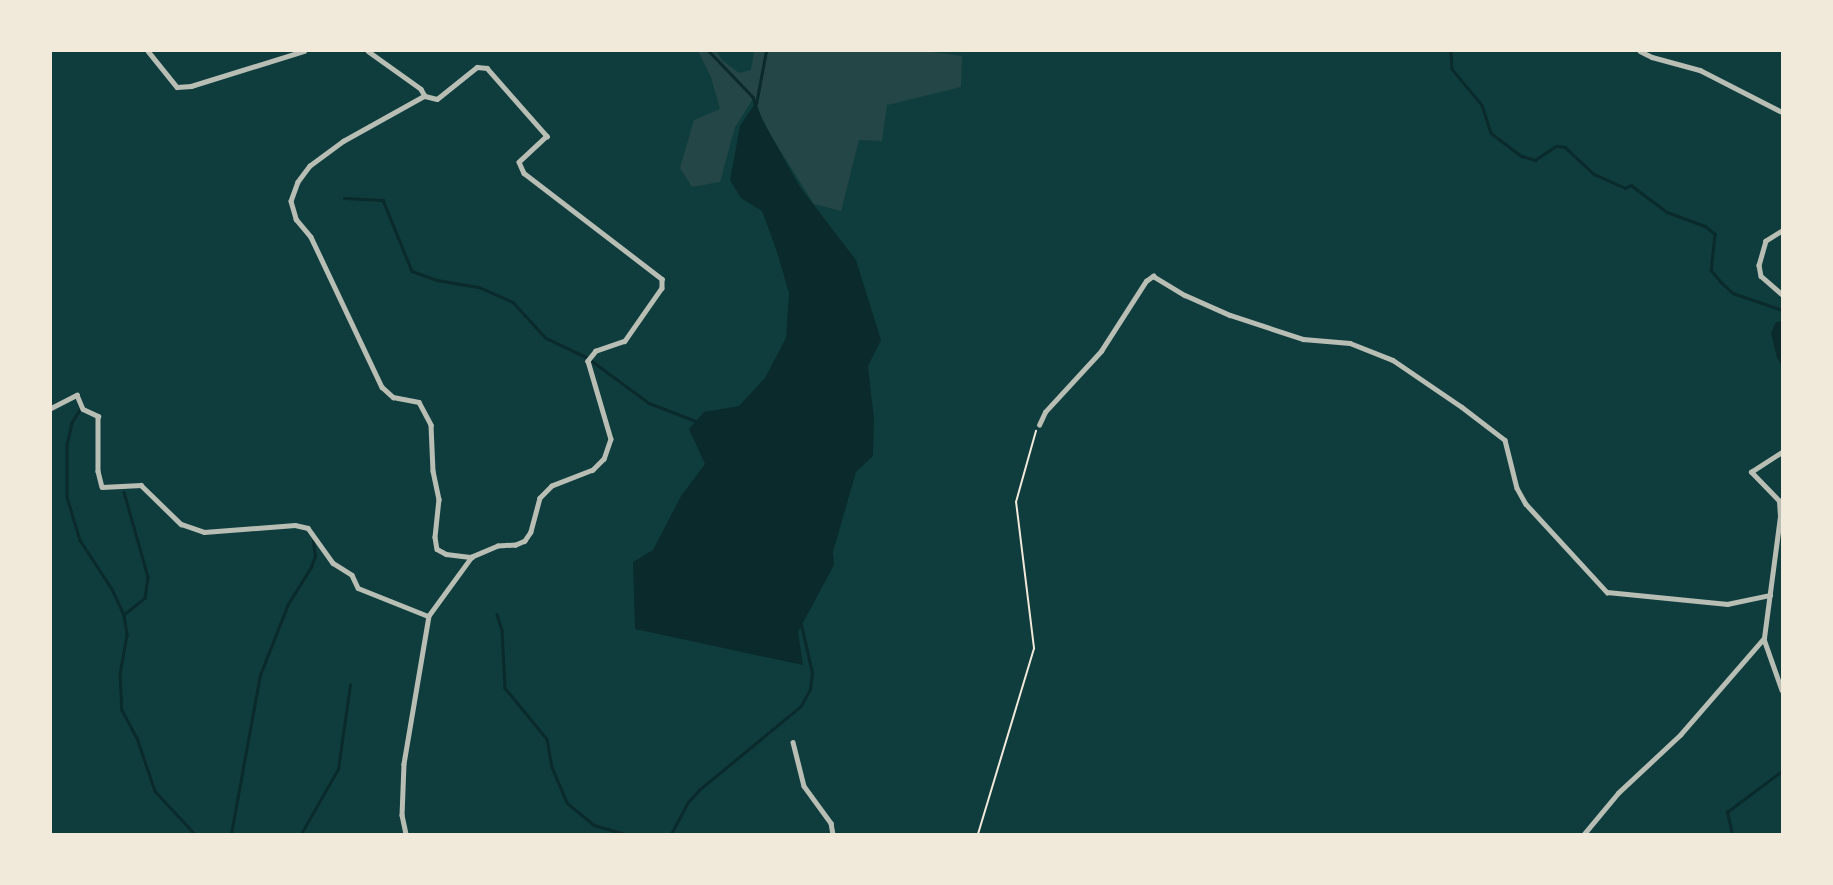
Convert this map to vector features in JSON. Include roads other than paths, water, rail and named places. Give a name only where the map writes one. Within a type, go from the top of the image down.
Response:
[{"type":"street","points":[[148,51],[177,87],[191,86],[304,51]]},
{"type":"street","points":[[368,51],[412,82],[425,96],[437,99],[477,67],[487,68],[543,128],[547,136],[519,162],[524,173],[662,278],[662,288],[625,341],[596,351],[588,361],[611,439],[604,459],[593,470],[552,486],[540,498],[531,532],[525,541],[516,545],[498,546],[472,557],[446,554],[437,549],[435,537],[439,499],[433,471],[431,425],[419,402],[393,397],[382,387],[311,237],[296,219],[291,201],[298,182],[310,166],[354,135],[425,96]]},
{"type":"street","points":[[1640,51],[1700,70],[1782,111]]},
{"type":"street","points":[[1782,231],[1766,241],[1759,265],[1762,276],[1782,294]]},
{"type":"street","points":[[1039,425],[1045,412],[1101,351],[1146,281],[1153,276],[1185,295],[1230,315],[1303,339],[1350,343],[1393,360],[1462,407],[1505,440],[1517,488],[1526,504],[1607,592],[1727,604],[1770,595]]},
{"type":"street","points":[[51,408],[77,395],[83,409],[98,416],[98,471],[102,487],[141,485],[181,524],[204,531],[295,525],[308,528],[333,563],[352,575],[358,588],[429,616]]},
{"type":"street","points":[[1782,452],[1751,472],[1779,501],[1780,516],[1764,638],[1782,690]]},
{"type":"street","points":[[406,834],[402,815],[404,764],[429,616],[472,557]]},
{"type":"street","points":[[1584,834],[1618,793],[1680,735],[1764,638]]},
{"type":"street","points":[[793,742],[804,786],[831,823],[833,834]]},
{"type":"waterway","points":[[709,51],[753,97],[759,116]]},
{"type":"waterway","points":[[756,104],[766,51]]},
{"type":"waterway","points":[[1451,51],[1452,69],[1482,105],[1491,133],[1522,156],[1535,160],[1556,146],[1565,147],[1594,174],[1625,188],[1631,185],[1667,212],[1705,226],[1715,234],[1711,270],[1722,283],[1733,293],[1782,310]]},
{"type":"waterway","points":[[344,198],[383,200],[412,271],[437,280],[479,287],[513,302],[546,338],[588,358],[649,403],[696,421]]},
{"type":"waterway","points":[[80,410],[72,423],[67,445],[67,497],[80,540],[112,589],[124,615],[127,635],[120,674],[122,710],[137,738],[155,791],[195,834]]},
{"type":"waterway","points":[[124,492],[148,577],[145,598],[124,615]]},
{"type":"waterway","points":[[231,834],[260,675],[288,604],[311,567],[315,556],[313,541]]},
{"type":"waterway","points":[[497,614],[502,630],[505,688],[547,739],[552,767],[567,803],[594,825],[625,834]]},
{"type":"waterway","points":[[671,834],[688,802],[699,790],[801,706],[810,689],[812,673],[801,625]]},
{"type":"waterway","points":[[301,834],[338,769],[350,685]]},
{"type":"waterway","points":[[1732,834],[1727,812],[1782,771]]}]
